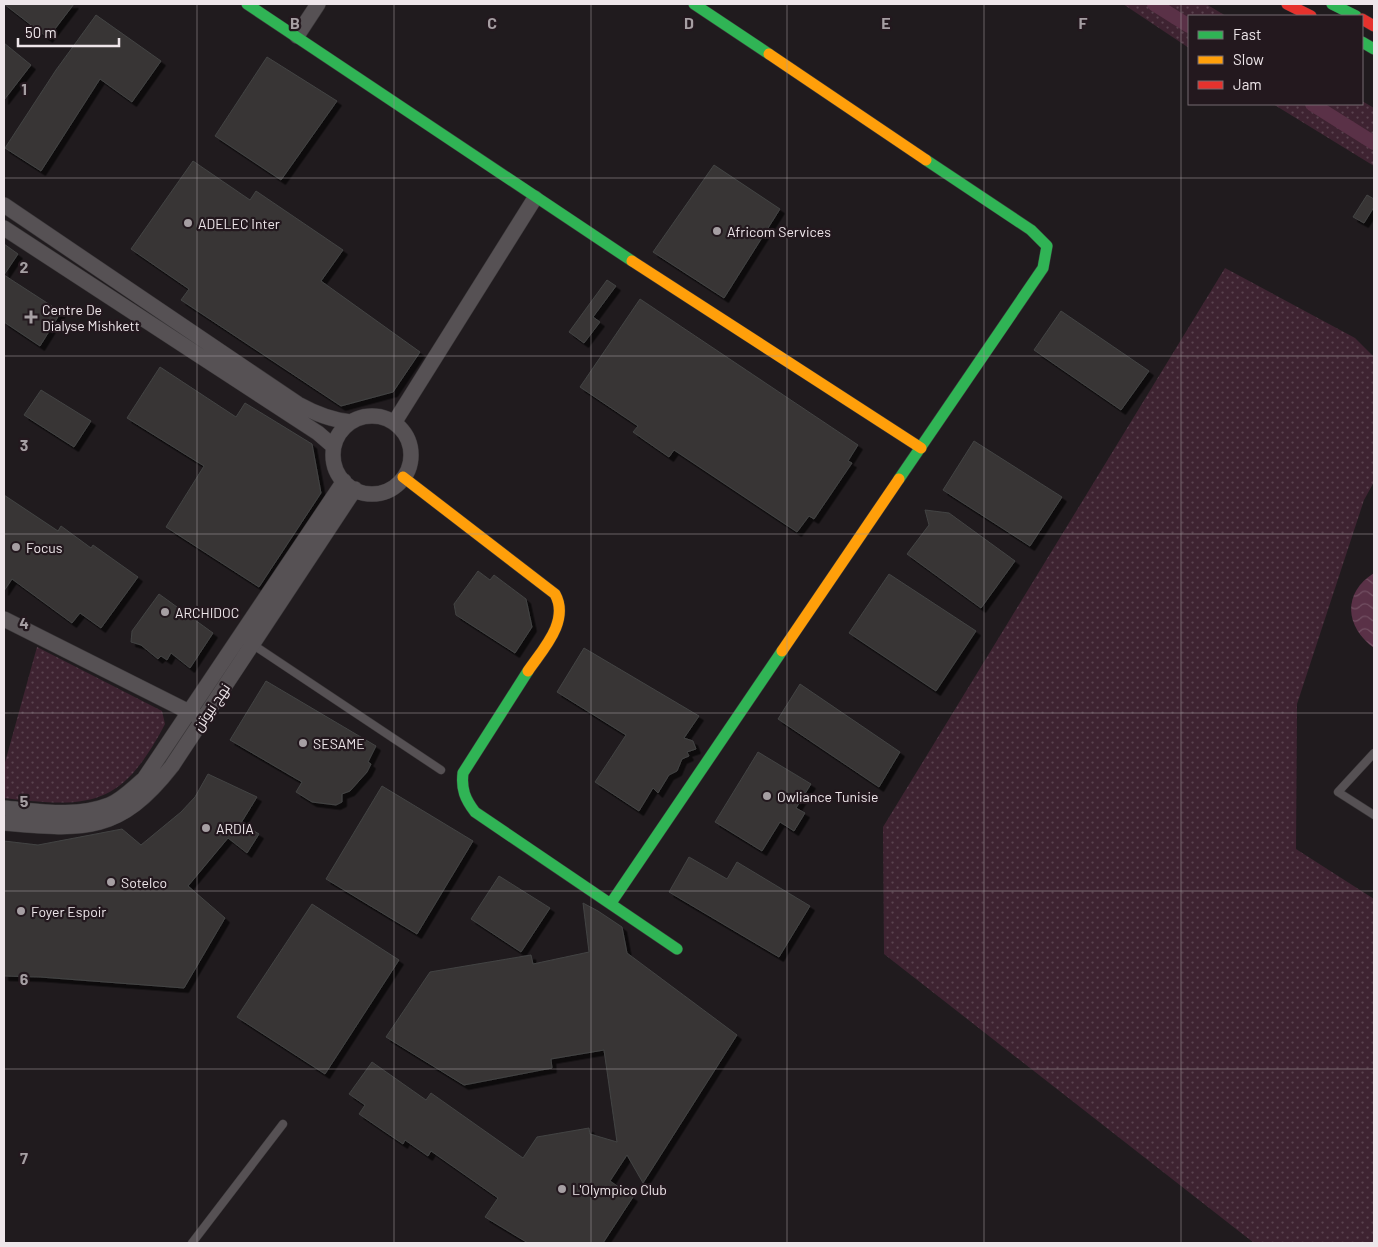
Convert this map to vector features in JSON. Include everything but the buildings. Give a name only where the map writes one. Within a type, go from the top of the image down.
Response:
[{"type":"street","points":[[247,4],[535,198],[920,448]]},
{"type":"street","points":[[297,36],[318,4]]},
{"type":"street","points":[[611,903],[1036,279],[1043,268],[1047,246],[1031,230],[694,4]]},
{"type":"street","points":[[1287,4],[1309,15]]},
{"type":"street","points":[[1332,4],[1354,15]]},
{"type":"street","points":[[1363,43],[1374,49]]},
{"type":"street","points":[[394,423],[535,198]]},
{"type":"street","points":[[4,204],[298,404],[336,421],[350,422]]},
{"type":"street","points":[[4,228],[334,446]]},
{"type":"street","points":[[58,263],[67,248]]},
{"type":"street","points":[[365,416],[380,417],[394,423],[404,434],[410,448],[410,463],[404,477],[392,488],[378,493],[363,493],[349,485],[333,462],[334,446],[340,432],[350,422],[365,416]]},
{"type":"street","points":[[404,477],[555,594],[560,602],[561,614],[558,625],[463,773],[461,786],[465,799],[475,812],[677,949]]},
{"type":"street","name":"نهج نيوتن","points":[[196,716],[252,644],[349,485]]},
{"type":"street","name":"نهج نيوتن","points":[[4,808],[67,812],[90,810],[110,805],[121,806],[154,789],[196,716],[349,485]]},
{"type":"street","points":[[4,619],[196,716]]},
{"type":"street","name":"نهج نيوتن","points":[[4,823],[47,827],[84,825],[116,818],[121,806]]},
{"type":"lane","points":[[252,644],[441,770]]},
{"type":"lane","points":[[1374,753],[1338,792],[1374,815]]},
{"type":"lane","points":[[192,1243],[283,1124]]},
{"type":"shaded area","points":[[1123,4],[1206,4],[1224,15],[1188,15],[1188,47]]},
{"type":"shaded area","points":[[1363,102],[1374,108],[1374,166],[1275,105],[1363,105]]},
{"type":"shaded area","points":[[1225,268],[1355,338],[1374,357],[1374,482],[1364,500],[1297,704],[1296,849],[1374,899],[1374,1243],[1254,1243],[884,954],[883,827]]},
{"type":"shaded area","points":[[37,647],[162,711],[165,724],[134,772],[118,786],[101,796],[82,801],[60,803],[4,798],[4,766]]},
{"type":"water","points":[[1374,573],[1374,648],[1364,640],[1357,630],[1351,610],[1356,590]]},
{"type":"waterway","points":[[1154,4],[1188,25]]},
{"type":"waterway","points":[[1314,105],[1374,143]]},
{"type":"traffic: fast","points":[[247,4],[632,261]]},
{"type":"traffic: fast","points":[[694,4],[769,54]]},
{"type":"traffic: fast","points":[[1332,4],[1354,15]]},
{"type":"traffic: fast","points":[[1363,43],[1374,49]]},
{"type":"traffic: fast","points":[[899,479],[1043,268],[1047,246],[1031,230],[926,160]]},
{"type":"traffic: fast","points":[[611,903],[782,651]]},
{"type":"traffic: fast","points":[[528,671],[463,773],[464,794],[475,812],[677,949]]},
{"type":"traffic: slow","points":[[769,54],[926,160]]},
{"type":"traffic: slow","points":[[632,261],[921,448]]},
{"type":"traffic: slow","points":[[403,477],[555,594],[559,604],[557,624],[547,644],[528,671]]},
{"type":"traffic: slow","points":[[782,651],[899,479]]},
{"type":"traffic: jam","points":[[1287,4],[1309,15]]},
{"type":"traffic: jam","points":[[1363,20],[1374,26]]},
{"type":"place","name":"ADELEC Inter","points":[[188,223]]},
{"type":"place","name":"Africom Services","points":[[717,231]]},
{"type":"place","name":"Centre De Dialyse Mishkett","points":[[31,317]]},
{"type":"place","name":"Focus","points":[[16,547]]},
{"type":"place","name":"ARCHIDOC","points":[[165,612]]},
{"type":"place","name":"SESAME","points":[[303,743]]},
{"type":"place","name":"Owliance Tunisie","points":[[767,796]]},
{"type":"place","name":"ARDIA","points":[[206,828]]},
{"type":"place","name":"Sotelco","points":[[111,882]]},
{"type":"place","name":"Foyer Espoir","points":[[21,911]]},
{"type":"place","name":"L'Olympico Club","points":[[562,1189]]}]
